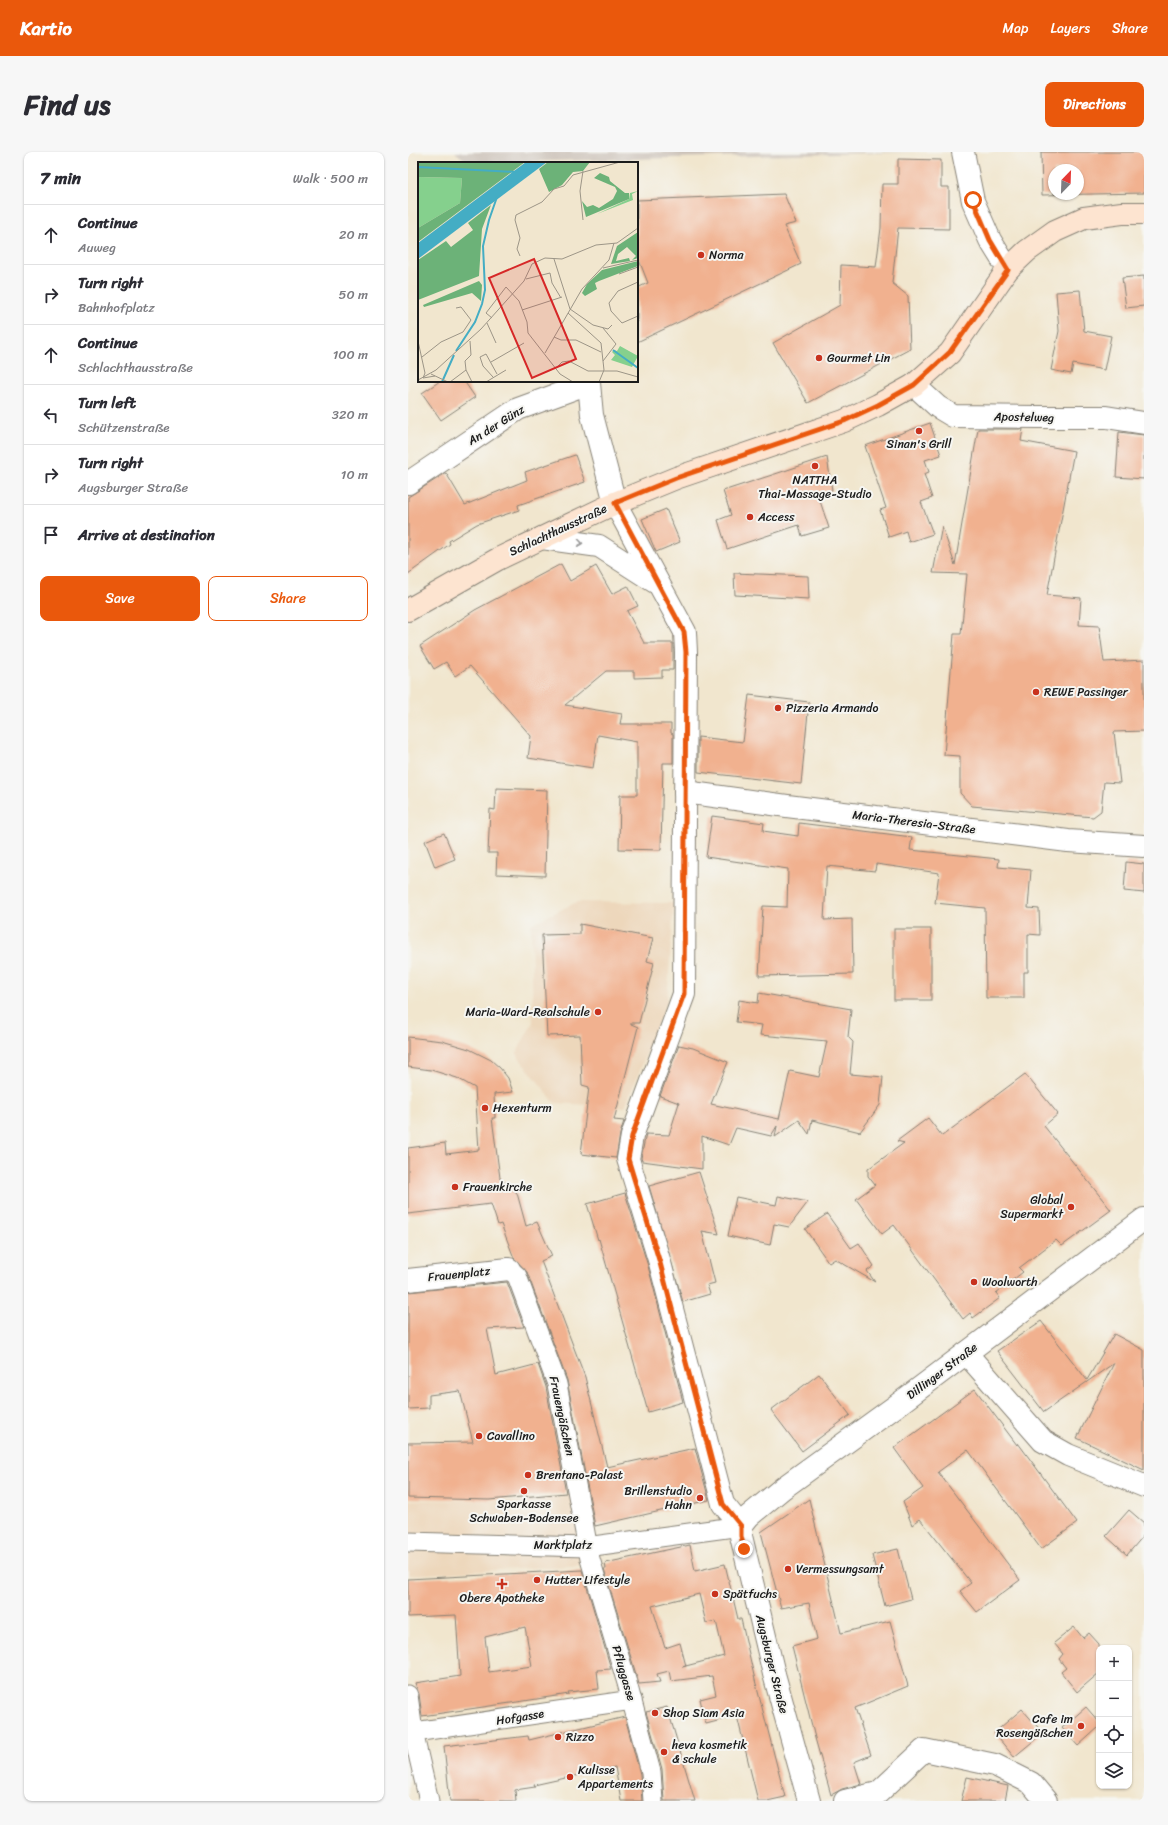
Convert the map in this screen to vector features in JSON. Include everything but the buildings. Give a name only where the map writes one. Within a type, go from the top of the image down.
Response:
[{"type":"main road","name":"Schlachthausstraße","points":[[408,610],[498,559],[615,503],[676,478],[844,421],[878,405],[914,385],[950,352],[1008,270],[1027,251],[1055,231],[1084,218],[1122,213],[1144,213]]},
{"type":"street","points":[[964,152],[973,200],[990,240],[1008,270]]},
{"type":"street","name":"An der Günz","points":[[408,483],[518,409],[589,383],[592,415],[615,503]]},
{"type":"street","name":"Apostelweg","points":[[914,385],[938,407],[953,416],[1106,416],[1144,423]]},
{"type":"street","points":[[615,503],[684,632],[686,652],[684,994],[632,1136],[628,1159],[660,1263],[723,1504],[741,1526]]},
{"type":"street","points":[[542,538],[599,546],[657,583]]},
{"type":"street","name":"Maria-Theresia-Straße","points":[[685,792],[787,806],[1068,840],[1144,846]]},
{"type":"street","name":"Dillinger Straße","points":[[741,1526],[749,1516],[783,1488],[1144,1219]]},
{"type":"street","name":"Frauenplatz","points":[[408,1280],[509,1269]]},
{"type":"street","name":"Frauengäßchen","points":[[509,1269],[517,1276],[557,1384],[588,1547]]},
{"type":"street","points":[[966,1353],[1043,1441],[1068,1455],[1135,1483]]},
{"type":"street","name":"Marktplatz","points":[[408,1542],[588,1547],[741,1526]]},
{"type":"street","name":"Augsburger Straße","points":[[741,1526],[741,1536],[772,1666],[809,1801]]},
{"type":"street","name":"Pfluggasse","points":[[588,1547],[652,1772],[653,1801]]},
{"type":"street","points":[[408,1695],[411,1733],[429,1801]]},
{"type":"street","name":"Hofgasse","points":[[411,1733],[632,1700]]},
{"type":"street","points":[[845,1801],[878,1792],[924,1750],[995,1765],[1031,1783],[1046,1801]]},
{"type":"shaded area","points":[[455,152],[915,152],[510,162],[468,162]]},
{"type":"shaded area","name":"Maria-Ward-Realschule","points":[[577,902],[674,903],[667,1002],[625,1107],[555,1103],[516,1054],[533,1022],[531,924]]},
{"type":"shaded area","points":[[577,1495],[590,1565],[408,1575],[408,1500],[509,1501]]},
{"type":"place","name":"Norma","points":[[701,255]]},
{"type":"place","name":"Gourmet Lin","points":[[819,358]]},
{"type":"place","name":"Sinan's Grill","points":[[919,431]]},
{"type":"place","name":"NATTHA Thai-Massage-Studio","points":[[815,466]]},
{"type":"place","name":"Access","points":[[750,517]]},
{"type":"place","name":"REWE Passinger","points":[[1036,692]]},
{"type":"place","name":"Pizzeria Armando","points":[[778,708]]},
{"type":"place","name":"Maria-Ward-Realschule","points":[[598,1012]]},
{"type":"place","name":"Hexenturm","points":[[485,1108]]},
{"type":"place","name":"Frauenkirche","points":[[455,1187]]},
{"type":"place","name":"Global Supermarkt","points":[[1071,1207]]},
{"type":"place","name":"Woolworth","points":[[974,1282]]},
{"type":"place","name":"Cavallino","points":[[479,1436]]},
{"type":"place","name":"Brentano-Palast","points":[[528,1475]]},
{"type":"place","name":"Sparkasse Schwaben-Bodensee","points":[[524,1491]]},
{"type":"place","name":"Brillenstudio Hahn","points":[[700,1498]]},
{"type":"place","name":"Vermessungsamt","points":[[788,1569]]},
{"type":"place","name":"Hutter Lifestyle","points":[[537,1580]]},
{"type":"place","name":"Obere Apotheke","points":[[502,1584]]},
{"type":"place","name":"Spätfuchs","points":[[715,1594]]},
{"type":"place","name":"Shop Siam Asia","points":[[655,1713]]},
{"type":"place","name":"Cafe im Rosengäßchen","points":[[1081,1726]]},
{"type":"place","name":"Rizzo","points":[[558,1737]]},
{"type":"place","name":"heva kosmetik & schule","points":[[664,1752]]},
{"type":"place","name":"Kulisse Appartements","points":[[570,1777]]},
{"type":"route","points":[[744,1549],[741,1536],[741,1526],[723,1504],[660,1263],[628,1159],[632,1136],[684,994],[686,652],[684,632],[615,503],[676,478],[844,421],[878,405],[914,385],[950,352],[1008,270],[990,240],[973,200]]}]
